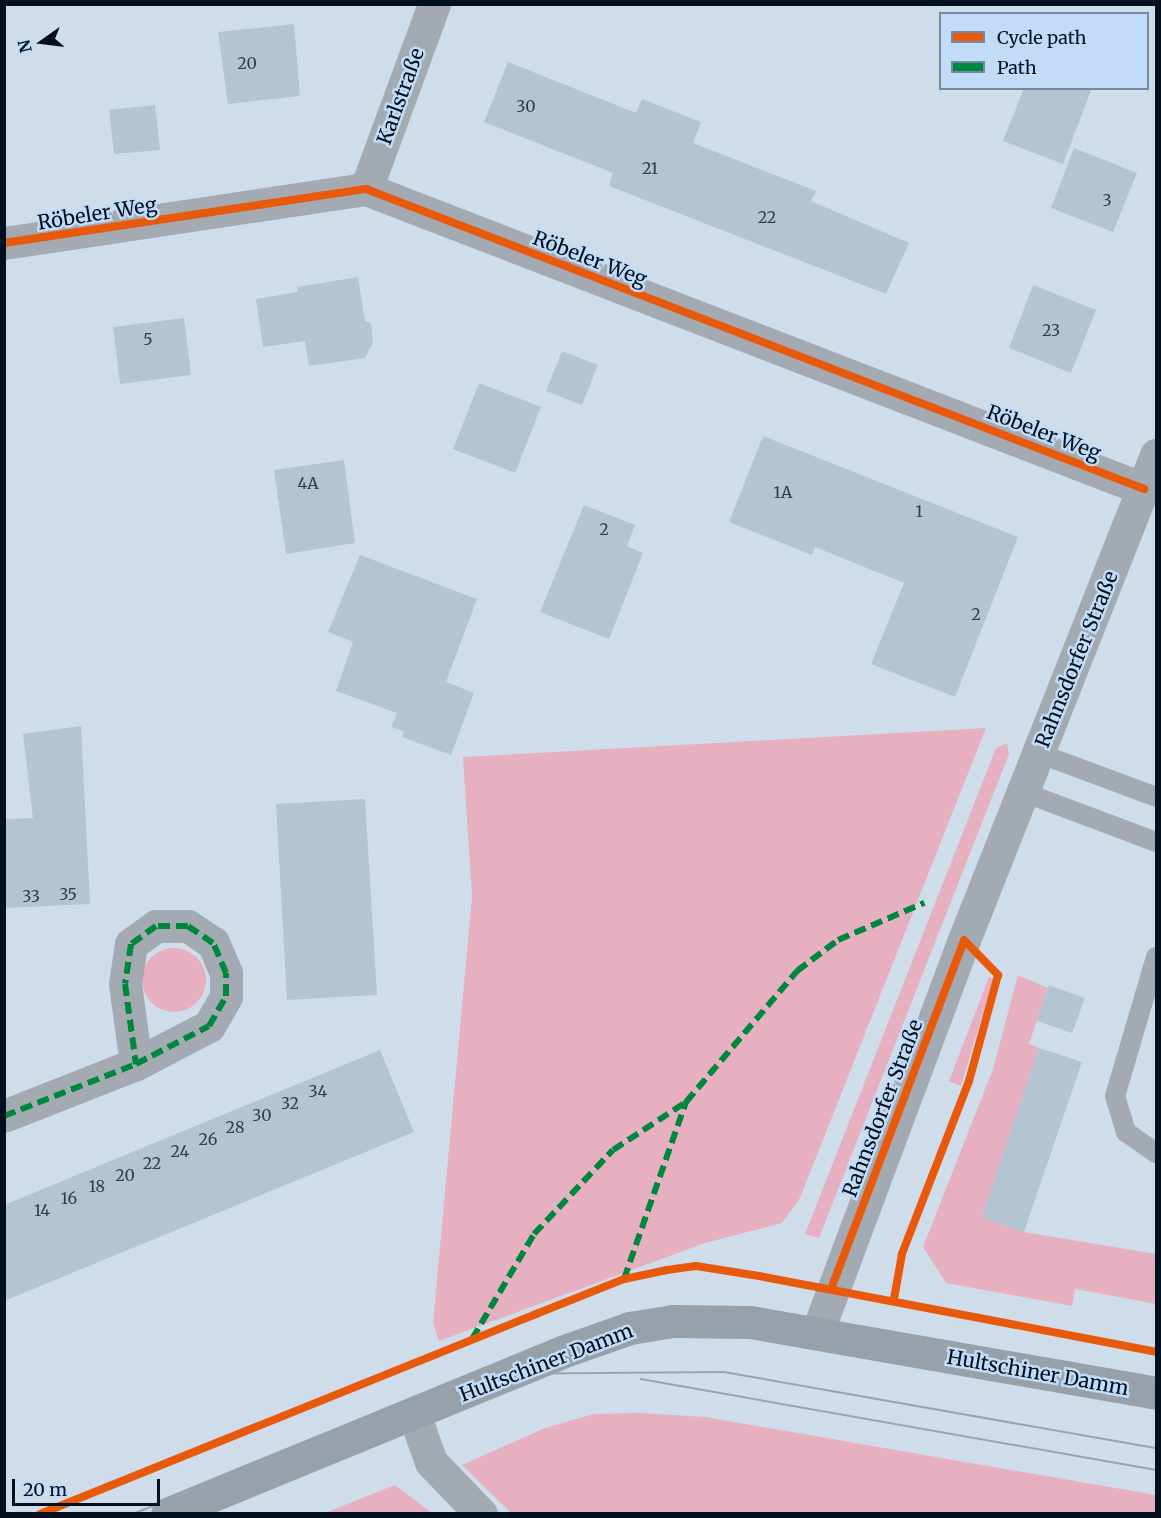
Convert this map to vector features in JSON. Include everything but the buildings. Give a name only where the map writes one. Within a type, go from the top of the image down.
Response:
[{"type":"main road","name":"Hultschiner Damm","points":[[167,1514],[630,1328],[673,1321],[750,1322],[1156,1393]]},
{"type":"street","name":"Karlstraße","points":[[366,189],[434,4]]},
{"type":"street","name":"Röbeler Weg","points":[[4,243],[366,189],[1144,489]]},
{"type":"street","name":"Rahnsdorfer Straße","points":[[817,1333],[842,1257],[1156,455]]},
{"type":"street","points":[[4,1116],[136,1064]]},
{"type":"street","points":[[414,1414],[431,1462],[482,1514]]},
{"type":"lane","points":[[1038,753],[1156,797]]},
{"type":"lane","points":[[1023,792],[1156,842]]},
{"type":"lane","points":[[1156,957],[1114,1096],[1126,1132],[1156,1153]]},
{"type":"shaded area","points":[[986,728],[800,1198],[782,1223],[705,1243],[439,1341],[433,1323],[472,897],[463,757]]},
{"type":"shaded area","points":[[1007,743],[1009,754],[819,1238],[805,1234],[996,748]]},
{"type":"shaded area","points":[[174,948],[186,950],[197,957],[204,968],[206,980],[204,992],[197,1003],[186,1010],[174,1012],[162,1010],[151,1003],[144,992],[142,980],[144,968],[151,957],[162,950]]},
{"type":"shaded area","points":[[1018,975],[1048,988],[1029,1044],[1039,1048],[982,1217],[1024,1232],[1156,1254],[1156,1304],[1075,1289],[1072,1306],[946,1283],[923,1247],[993,1069]]},
{"type":"shaded area","points":[[989,977],[993,979],[961,1086],[949,1081]]},
{"type":"shaded area","points":[[640,1413],[705,1417],[1156,1495],[1156,1513],[511,1513],[462,1465],[545,1428],[594,1414]]},
{"type":"shaded area","points":[[395,1485],[432,1513],[325,1513]]},
{"type":"tram line","points":[[133,1514],[484,1374],[724,1372],[1156,1448]]},
{"type":"tram line","points":[[641,1379],[1156,1470]]},
{"type":"marked path","points":[[472,1339],[534,1234],[613,1150],[686,1102],[797,971],[838,940],[924,903]]},
{"type":"marked path","points":[[4,1116],[136,1064],[209,1026],[226,996],[226,973],[213,943],[188,926],[156,926],[131,944],[125,984],[136,1064]]},
{"type":"marked path","points":[[624,1279],[686,1102]]},
{"type":"cycle path","points":[[4,243],[366,189],[1144,489]]},
{"type":"cycle path","points":[[831,1289],[964,940],[998,975],[969,1081],[902,1254],[894,1299]]},
{"type":"cycle path","points":[[40,1514],[624,1279],[667,1270],[696,1266],[759,1276],[1156,1352]]}]
